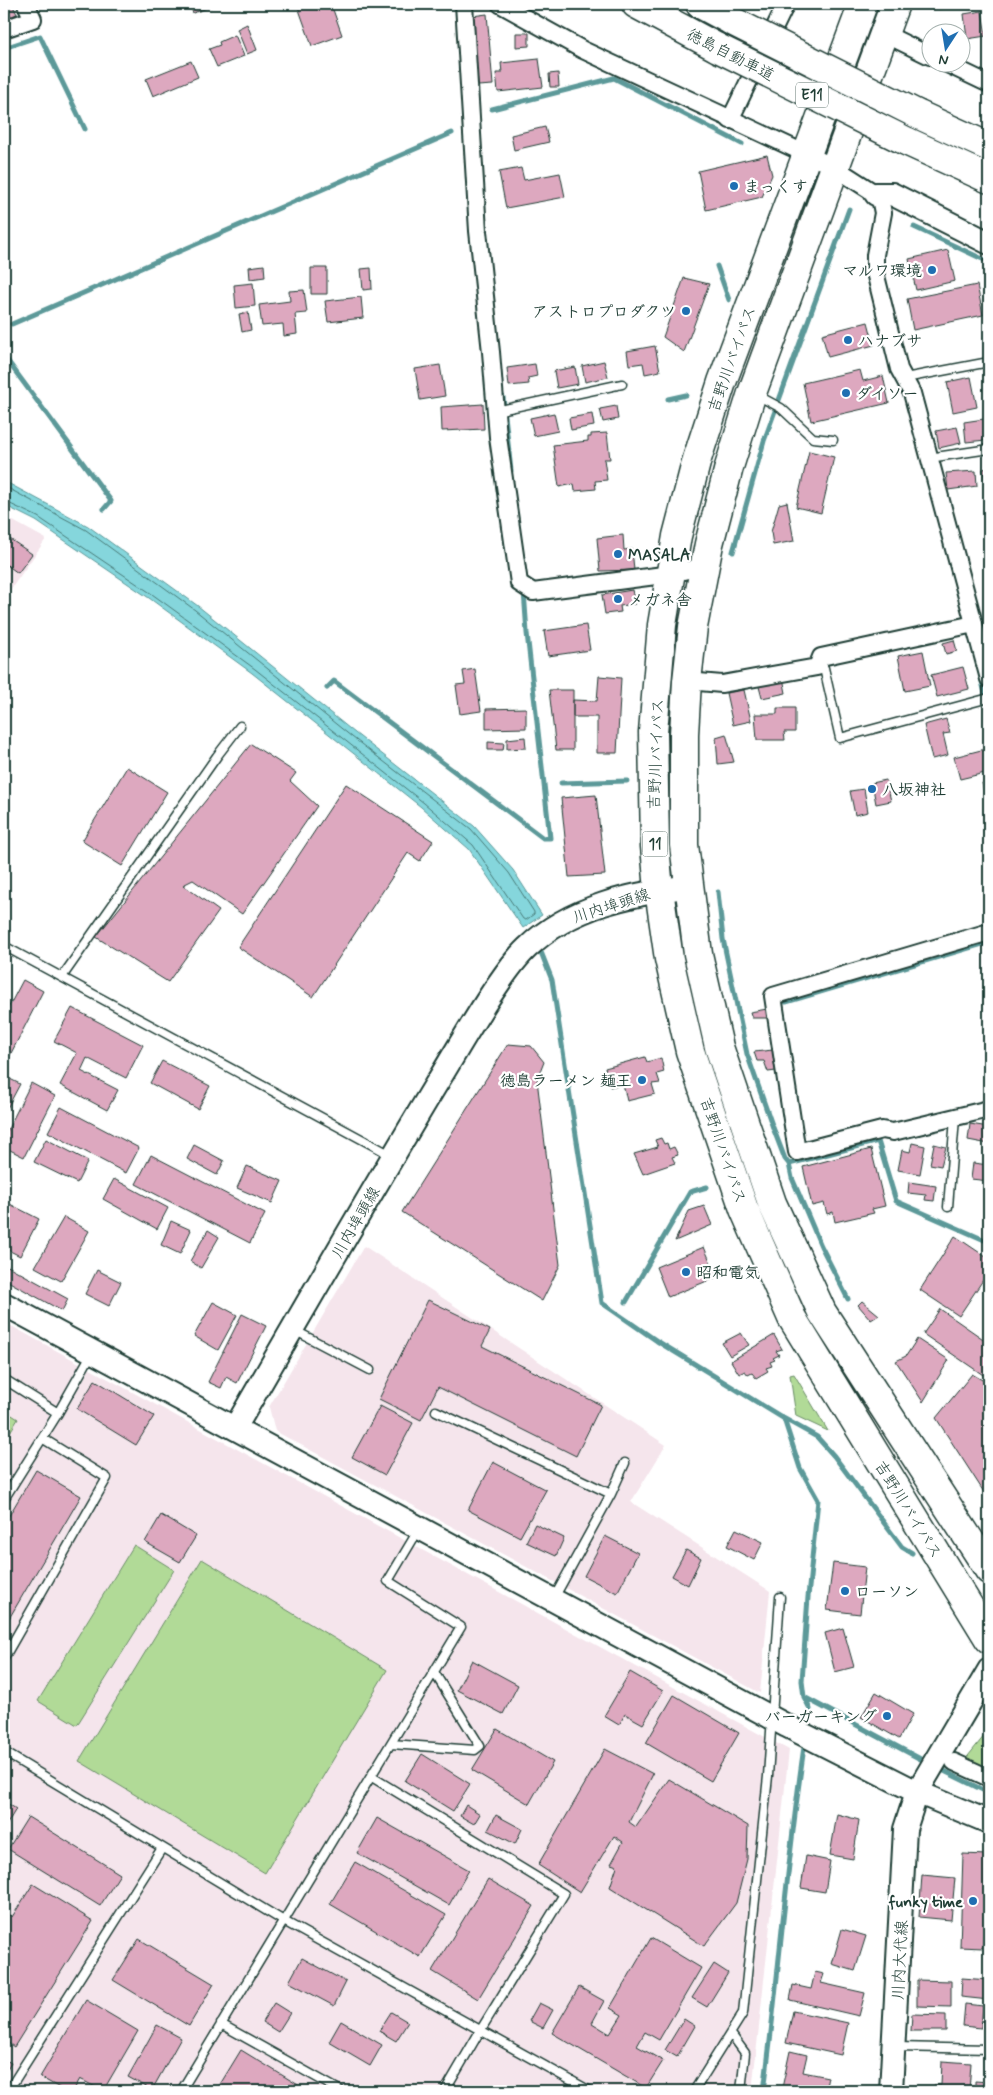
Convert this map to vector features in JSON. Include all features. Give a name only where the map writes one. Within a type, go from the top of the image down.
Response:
[{"type":"highway","name":"徳島自動車道","points":[[636,4],[718,48],[906,141],[989,179]]},
{"type":"highway","name":"徳島自動車道","points":[[700,4],[919,115],[989,147]]},
{"type":"highway","name":"吉野川バイパス","points":[[863,4],[722,382],[697,459],[677,536],[662,625],[653,732],[653,816],[659,890],[669,959],[690,1051],[744,1209],[792,1318],[989,1640]]},
{"type":"highway","name":"吉野川バイパス","points":[[895,4],[834,167],[770,402],[729,467],[704,566],[686,681],[684,844],[698,954],[720,1047],[772,1203],[822,1312],[989,1570]]},
{"type":"main road","points":[[876,194],[892,194],[989,243]]},
{"type":"main road","name":"川内埠頭線","points":[[235,1428],[393,1156],[484,1006],[511,966],[527,948],[553,927],[571,917],[635,894],[690,886]]},
{"type":"main road","points":[[4,1304],[779,1722],[917,1792],[989,1822]]},
{"type":"main road","name":"川内大代線","points":[[891,2091],[905,1829],[917,1792],[941,1762],[989,1670]]},
{"type":"street","points":[[4,29],[33,19],[26,4]]},
{"type":"street","points":[[464,4],[478,231],[496,411],[519,583],[533,592],[671,574],[704,566]]},
{"type":"street","points":[[500,4],[583,50],[834,167],[876,194],[883,213],[875,254],[875,272],[899,369],[912,392],[989,679]]},
{"type":"street","points":[[730,120],[786,4]]},
{"type":"street","points":[[883,33],[920,51]]},
{"type":"street","points":[[964,72],[989,84]]},
{"type":"street","points":[[686,681],[722,684],[818,667],[822,657],[974,624]]},
{"type":"street","points":[[989,932],[773,996],[797,1152],[882,1130],[893,1132],[989,1109]]},
{"type":"street","points":[[941,1762],[989,1778]]},
{"type":"lane","points":[[904,378],[989,362]]},
{"type":"lane","points":[[496,411],[622,384]]},
{"type":"lane","points":[[770,402],[813,438],[833,440]]},
{"type":"lane","points":[[929,458],[989,449]]},
{"type":"lane","points":[[818,667],[824,668],[840,738],[989,698]]},
{"type":"lane","points":[[62,977],[216,756],[240,726]]},
{"type":"lane","points":[[4,946],[393,1156]]},
{"type":"lane","points":[[948,1207],[955,1118]]},
{"type":"lane","points":[[292,1329],[370,1370]]},
{"type":"lane","points":[[4,1499],[58,1413],[92,1352]]},
{"type":"lane","points":[[4,1379],[58,1413]]},
{"type":"lane","points":[[436,1411],[611,1494]]},
{"type":"lane","points":[[4,1658],[107,1478],[42,1438]]},
{"type":"lane","points":[[553,1601],[611,1494],[625,1463]]},
{"type":"lane","points":[[181,2091],[282,1920],[372,1777],[461,1627],[388,1582],[420,1529]]},
{"type":"lane","points":[[694,2091],[743,2013],[768,1776],[779,1722],[780,1597]]},
{"type":"lane","points":[[392,1744],[475,1750],[480,1746],[434,1672]]},
{"type":"lane","points":[[4,1752],[282,1920],[590,2091]]},
{"type":"lane","points":[[372,1777],[564,1894],[445,2091]]},
{"type":"lane","points":[[8,2091],[162,1848]]},
{"type":"lane","points":[[221,2024],[341,2091]]},
{"type":"lane","points":[[731,2034],[745,2054],[741,2091]]},
{"type":"lane","points":[[894,2047],[989,2049]]},
{"type":"shaded area","points":[[4,516],[46,539],[4,599]]},
{"type":"shaded area","points":[[364,1246],[666,1445],[631,1502],[770,1591],[760,1693],[275,1431],[269,1407]]},
{"type":"shaded area","points":[[4,1322],[789,1750],[752,2091],[4,2091]]},
{"type":"green space","points":[[794,1374],[828,1431],[796,1416],[790,1375]]},
{"type":"green space","points":[[4,1410],[18,1419],[4,1442]]},
{"type":"green space","points":[[134,1545],[174,1570],[77,1725],[38,1701]]},
{"type":"green space","points":[[202,1559],[387,1670],[265,1873],[79,1761]]},
{"type":"green space","points":[[989,1730],[989,1772],[964,1761]]},
{"type":"water","points":[[4,481],[88,526],[198,606],[474,826],[513,870],[542,915],[523,928],[469,849],[421,807],[252,673],[149,598],[36,521],[4,505]]},
{"type":"building","points":[[4,4],[12,4],[17,14],[4,19]]},
{"type":"building","points":[[189,4],[219,4],[193,13]]},
{"type":"building","points":[[297,4],[331,4],[342,35],[312,46]]},
{"type":"building","points":[[930,4],[977,4],[939,9],[930,6]]},
{"type":"building","points":[[982,11],[986,36],[970,39],[970,22],[965,22],[964,14]]},
{"type":"building","points":[[487,14],[493,85],[478,86],[472,16]]},
{"type":"building","points":[[247,24],[257,50],[247,54],[237,29]]},
{"type":"building","points":[[516,33],[529,33],[529,46],[516,47]]},
{"type":"building","points":[[235,35],[244,56],[217,67],[209,49],[220,45],[219,42]]},
{"type":"building","points":[[539,59],[543,87],[498,92],[496,73],[502,73],[501,63]]},
{"type":"building","points":[[191,61],[198,77],[153,96],[146,79]]},
{"type":"building","points":[[558,73],[559,87],[550,87],[549,74]]},
{"type":"building","points":[[545,127],[549,142],[514,150],[511,135]]},
{"type":"building","name":"まっくす","points":[[767,155],[772,175],[762,197],[706,210],[698,171]]},
{"type":"building","points":[[521,168],[524,180],[560,173],[565,197],[506,208],[499,172]]},
{"type":"building","name":"マルワ環境","points":[[948,250],[955,281],[916,290],[909,259]]},
{"type":"building","points":[[264,265],[265,277],[250,279],[249,267]]},
{"type":"building","points":[[311,268],[327,268],[327,294],[311,294]]},
{"type":"building","points":[[371,268],[372,289],[363,290],[361,269]]},
{"type":"building","name":"アストロプロダクツ","points":[[684,278],[709,284],[684,352],[663,337]]},
{"type":"building","points":[[253,283],[255,306],[236,308],[234,285]]},
{"type":"building","points":[[977,285],[983,315],[913,330],[907,299]]},
{"type":"building","points":[[304,290],[307,313],[295,314],[297,334],[284,336],[283,324],[262,326],[259,305],[290,301],[289,291]]},
{"type":"building","points":[[361,297],[363,318],[328,322],[325,301]]},
{"type":"building","points":[[248,312],[251,330],[242,332],[239,314]]},
{"type":"building","name":"ハナブサ","points":[[868,322],[874,345],[828,357],[822,334]]},
{"type":"building","points":[[655,346],[660,371],[645,374],[643,363],[629,365],[627,351]]},
{"type":"building","points":[[604,361],[608,377],[585,382],[582,366]]},
{"type":"building","points":[[535,364],[537,376],[528,378],[529,384],[509,386],[507,368]]},
{"type":"building","points":[[440,365],[445,396],[420,400],[415,369]]},
{"type":"building","points":[[575,367],[578,384],[557,388],[554,371]]},
{"type":"building","name":"ダイソー","points":[[860,370],[863,381],[883,376],[889,403],[811,421],[803,383]]},
{"type":"building","points":[[971,377],[977,407],[953,412],[947,382]]},
{"type":"building","points":[[483,404],[484,429],[442,431],[441,407]]},
{"type":"building","points":[[616,406],[618,419],[603,422],[600,409]]},
{"type":"building","points":[[554,413],[558,431],[534,436],[530,418]]},
{"type":"building","points":[[592,414],[594,426],[571,430],[569,418]]},
{"type":"building","points":[[984,419],[986,440],[966,442],[964,422]]},
{"type":"building","points":[[957,427],[961,443],[939,448],[936,431]]},
{"type":"building","points":[[607,433],[610,459],[604,459],[607,480],[595,481],[596,489],[575,491],[574,484],[559,487],[553,445],[588,441],[588,437],[591,437],[591,434]]},
{"type":"building","points":[[809,451],[834,457],[821,513],[796,507]]},
{"type":"building","points":[[989,468],[989,484],[985,485],[983,469]]},
{"type":"building","points":[[976,471],[977,486],[948,490],[946,473]]},
{"type":"building","points":[[787,502],[794,541],[773,545],[771,532],[779,504]]},
{"type":"building","points":[[4,535],[32,554],[18,573],[4,563]]},
{"type":"building","points":[[623,535],[624,550],[632,549],[634,570],[600,571],[597,538]]},
{"type":"building","name":"メガネ舎","points":[[632,590],[635,604],[620,606],[621,612],[605,614],[602,595]]},
{"type":"building","points":[[586,625],[590,650],[548,656],[544,631]]},
{"type":"building","points":[[954,640],[957,651],[946,654],[943,643]]},
{"type":"building","points":[[923,651],[930,686],[905,691],[898,656]]},
{"type":"building","points":[[963,667],[969,689],[937,697],[931,675]]},
{"type":"building","points":[[475,669],[481,711],[460,714],[456,685],[465,684],[463,671]]},
{"type":"building","points":[[599,676],[621,678],[617,753],[597,753],[597,717],[573,717],[573,700],[597,701]]},
{"type":"building","points":[[783,678],[786,693],[762,698],[758,683]]},
{"type":"building","points":[[549,690],[573,690],[573,750],[556,750]]},
{"type":"building","points":[[744,690],[751,721],[733,725],[726,693]]},
{"type":"building","points":[[526,708],[526,728],[486,729],[486,709]]},
{"type":"building","points":[[777,708],[795,708],[795,732],[784,732],[785,740],[757,740],[755,714],[777,714]]},
{"type":"building","points":[[946,719],[950,733],[943,734],[948,755],[932,759],[924,725]]},
{"type":"building","points":[[726,734],[734,762],[718,764],[716,737]]},
{"type":"building","points":[[525,737],[526,748],[507,749],[507,739]]},
{"type":"building","points":[[488,742],[504,743],[503,750],[488,750]]},
{"type":"building","points":[[251,744],[296,773],[290,781],[317,806],[242,914],[193,880],[183,885],[219,911],[168,982],[96,937]]},
{"type":"building","points":[[989,748],[989,772],[960,779],[954,757]]},
{"type":"building","points":[[127,767],[167,792],[122,866],[82,841]]},
{"type":"building","points":[[886,780],[891,801],[876,804],[872,783]]},
{"type":"building","points":[[989,782],[989,796],[985,797],[982,783]]},
{"type":"building","points":[[346,784],[433,841],[420,861],[408,853],[313,997],[238,947]]},
{"type":"building","points":[[864,789],[868,812],[855,815],[850,791]]},
{"type":"building","points":[[596,795],[605,875],[569,877],[561,798]]},
{"type":"building","points":[[23,980],[43,991],[7,1061],[4,1060],[4,1016]]},
{"type":"building","points":[[72,1008],[143,1045],[126,1078],[87,1058],[81,1071],[118,1090],[107,1110],[60,1085],[77,1053],[54,1041]]},
{"type":"building","points":[[767,1009],[769,1018],[752,1018],[750,1012]]},
{"type":"building","points":[[508,1044],[531,1046],[544,1062],[537,1080],[560,1265],[542,1301],[402,1212]]},
{"type":"building","points":[[773,1050],[776,1071],[768,1072],[764,1061],[757,1061],[754,1052]]},
{"type":"building","points":[[645,1057],[647,1062],[661,1058],[664,1072],[657,1074],[660,1083],[652,1084],[655,1094],[627,1101],[623,1084],[610,1087],[605,1068]]},
{"type":"building","points":[[162,1061],[210,1086],[198,1109],[150,1083]]},
{"type":"building","points":[[4,1076],[20,1084],[4,1114]]},
{"type":"building","points":[[31,1083],[55,1096],[24,1157],[4,1147],[4,1137]]},
{"type":"building","points":[[61,1107],[139,1148],[126,1173],[48,1132]]},
{"type":"building","points":[[970,1124],[989,1127],[989,1144],[968,1140]]},
{"type":"building","points":[[661,1138],[664,1144],[667,1143],[669,1149],[674,1147],[678,1155],[672,1157],[675,1163],[643,1174],[634,1154],[658,1147],[655,1140]]},
{"type":"building","points":[[46,1139],[88,1161],[77,1183],[34,1162]]},
{"type":"building","points":[[912,1143],[925,1146],[920,1174],[898,1170],[902,1150],[910,1152]]},
{"type":"building","points":[[934,1144],[946,1147],[941,1166],[930,1164]]},
{"type":"building","points":[[194,1145],[224,1161],[217,1175],[187,1159]]},
{"type":"building","points":[[871,1149],[885,1206],[872,1209],[874,1213],[835,1222],[833,1212],[827,1214],[824,1203],[812,1206],[803,1167]]},
{"type":"building","points":[[151,1155],[265,1214],[250,1243],[136,1184]]},
{"type":"building","points":[[973,1163],[989,1165],[989,1181],[971,1179]]},
{"type":"building","points":[[247,1166],[282,1181],[272,1203],[237,1188]]},
{"type":"building","points":[[114,1179],[168,1208],[157,1229],[103,1199]]},
{"type":"building","points":[[909,1182],[936,1186],[934,1201],[925,1200],[926,1195],[908,1193]]},
{"type":"building","points":[[4,1201],[39,1219],[20,1256],[4,1248]]},
{"type":"building","points":[[704,1206],[712,1225],[675,1241],[689,1211]]},
{"type":"building","points":[[64,1217],[89,1231],[61,1281],[35,1267]]},
{"type":"building","points":[[171,1221],[191,1230],[180,1254],[161,1245]]},
{"type":"building","points":[[208,1230],[219,1237],[201,1268],[190,1261]]},
{"type":"building","points":[[955,1236],[989,1259],[989,1271],[959,1316],[920,1290]]},
{"type":"building","name":"昭和電気","points":[[704,1247],[717,1277],[668,1297],[656,1267]]},
{"type":"building","points":[[4,1264],[68,1299],[62,1311],[4,1279]]},
{"type":"building","points":[[97,1270],[121,1282],[109,1306],[85,1294]]},
{"type":"building","points":[[428,1300],[490,1330],[482,1346],[601,1405],[576,1456],[438,1387],[421,1420],[379,1399]]},
{"type":"building","points":[[862,1301],[879,1315],[871,1320],[858,1305]]},
{"type":"building","points":[[213,1302],[237,1315],[218,1350],[194,1336]]},
{"type":"building","points":[[940,1309],[989,1343],[989,1379],[923,1334]]},
{"type":"building","points":[[242,1314],[266,1326],[237,1383],[226,1377],[221,1388],[208,1382]]},
{"type":"building","points":[[741,1333],[749,1345],[730,1356],[722,1343]]},
{"type":"building","points":[[774,1335],[782,1349],[776,1351],[779,1355],[770,1362],[772,1366],[766,1368],[768,1371],[756,1378],[752,1373],[748,1375],[745,1371],[739,1374],[731,1361]]},
{"type":"building","points":[[917,1339],[949,1360],[923,1402],[896,1361],[906,1356]]},
{"type":"building","points":[[972,1374],[989,1384],[989,1500],[936,1418]]},
{"type":"building","points":[[95,1380],[154,1416],[136,1445],[77,1409]]},
{"type":"building","points":[[380,1406],[413,1423],[385,1475],[352,1457]]},
{"type":"building","points":[[493,1462],[546,1490],[520,1537],[468,1510]]},
{"type":"building","points":[[36,1470],[81,1496],[4,1627],[4,1524]]},
{"type":"building","points":[[161,1515],[196,1536],[180,1562],[145,1542]]},
{"type":"building","points":[[535,1524],[564,1538],[556,1556],[526,1542]]},
{"type":"building","points":[[736,1529],[763,1542],[754,1560],[727,1546]]},
{"type":"building","points":[[605,1536],[638,1553],[617,1593],[584,1576]]},
{"type":"building","points":[[686,1550],[701,1558],[688,1585],[672,1576]]},
{"type":"building","points":[[833,1563],[865,1567],[860,1614],[827,1610]]},
{"type":"building","points":[[843,1628],[854,1667],[835,1672],[825,1633]]},
{"type":"building","points":[[472,1660],[518,1685],[503,1714],[457,1690]]},
{"type":"building","points":[[630,1672],[663,1691],[643,1724],[625,1714],[619,1725],[604,1716]]},
{"type":"building","name":"バーガーキング","points":[[876,1692],[913,1714],[899,1739],[861,1717]]},
{"type":"building","points":[[674,1695],[739,1733],[711,1781],[646,1743]]},
{"type":"building","points":[[497,1729],[553,1762],[529,1804],[472,1770]]},
{"type":"building","points":[[605,1749],[653,1774],[629,1822],[636,1827],[669,1779],[748,1826],[747,1859],[736,1903],[704,1946],[610,1887],[617,1866],[611,1864],[623,1842],[614,1836],[580,1892],[538,1865]]},
{"type":"building","points":[[422,1754],[470,1784],[453,1811],[405,1781]]},
{"type":"building","points":[[4,1801],[16,1809],[4,1829]]},
{"type":"building","points":[[466,1805],[480,1814],[474,1824],[460,1816]]},
{"type":"building","points":[[837,1814],[859,1820],[853,1859],[830,1855]]},
{"type":"building","points":[[496,1815],[522,1829],[515,1844],[488,1830]]},
{"type":"building","points":[[28,1817],[120,1874],[100,1906],[8,1849]]},
{"type":"building","points":[[377,1818],[469,1870],[449,1905],[357,1853]]},
{"type":"building","name":"funky time","points":[[963,1854],[986,1855],[983,1948],[960,1947]]},
{"type":"building","points":[[806,1856],[830,1861],[825,1892],[801,1888]]},
{"type":"building","points":[[355,1862],[446,1915],[420,1957],[330,1904]]},
{"type":"building","points":[[922,1875],[955,1878],[951,1920],[919,1917]]},
{"type":"building","points":[[488,1879],[534,1906],[478,1999],[432,1971]]},
{"type":"building","points":[[33,1884],[93,1921],[14,2047],[4,2040],[4,1912],[12,1917]]},
{"type":"building","points":[[842,1929],[866,1936],[855,1971],[832,1964]]},
{"type":"building","points":[[651,1938],[701,1968],[659,2040],[645,2032],[637,2046],[663,2061],[646,2088],[552,2033],[579,1987],[604,2001],[592,2023],[610,2034],[622,2015],[610,2008]]},
{"type":"building","points":[[139,1939],[214,1984],[189,2026],[113,1980]]},
{"type":"building","points":[[302,1958],[346,1982],[334,2006],[289,1982]]},
{"type":"building","points":[[714,1964],[728,1973],[707,2007],[692,1998]]},
{"type":"building","points":[[815,1972],[824,1974],[821,1983],[865,1993],[859,2016],[790,2000],[793,1985],[811,1989]]},
{"type":"building","points":[[962,1978],[989,1980],[989,2000],[961,1997]]},
{"type":"building","points":[[917,1980],[951,1981],[951,2007],[917,2006]]},
{"type":"building","points":[[86,2000],[138,2031],[103,2091],[80,2079],[73,2091],[65,2091],[40,2077]]},
{"type":"building","points":[[274,2003],[290,2013],[278,2032],[262,2022]]},
{"type":"building","points":[[539,2003],[553,2010],[543,2028],[529,2021]]},
{"type":"building","points":[[965,2004],[983,2006],[981,2028],[963,2026]]},
{"type":"building","points":[[986,2010],[989,2011],[989,2028],[985,2028]]},
{"type":"building","points":[[793,2011],[848,2023],[841,2055],[786,2043]]},
{"type":"building","points":[[391,2012],[408,2022],[396,2041],[379,2031]]},
{"type":"building","points":[[912,2014],[946,2015],[946,2031],[911,2031]]},
{"type":"building","points":[[684,2019],[695,2026],[677,2057],[665,2050]]},
{"type":"building","points":[[341,2021],[382,2045],[370,2066],[329,2042]]},
{"type":"building","points":[[157,2025],[181,2038],[152,2090],[128,2077]]},
{"type":"building","points":[[241,2050],[308,2091],[216,2091]]},
{"type":"building","points":[[790,2051],[807,2055],[803,2072],[828,2077],[825,2091],[800,2091],[782,2088]]},
{"type":"building","points":[[4,2059],[11,2063],[4,2075]]},
{"type":"building","points":[[942,2061],[971,2063],[969,2091],[933,2091],[934,2085],[941,2085]]},
{"type":"building","points":[[975,2081],[989,2082],[989,2091],[975,2091]]},
{"type":"waterway","points":[[4,48],[40,36],[85,129]]},
{"type":"waterway","points":[[492,109],[614,78],[742,144]]},
{"type":"waterway","points":[[12,324],[452,133]]},
{"type":"waterway","points":[[733,552],[764,441],[849,209]]},
{"type":"waterway","points":[[914,227],[989,262]]},
{"type":"waterway","points":[[717,266],[729,300]]},
{"type":"waterway","points":[[4,356],[111,501],[104,509]]},
{"type":"waterway","points":[[668,399],[686,395]]},
{"type":"waterway","points":[[503,397],[511,471]]},
{"type":"waterway","points":[[327,688],[334,681],[543,838],[550,838],[524,591]]},
{"type":"waterway","points":[[981,678],[989,709]]},
{"type":"waterway","points":[[561,783],[627,781]]},
{"type":"waterway","points":[[718,892],[723,939],[747,1054],[772,1125],[785,1159],[789,1164],[792,1178],[821,1246],[848,1299]]},
{"type":"waterway","points":[[786,1002],[989,942]]},
{"type":"waterway","points":[[539,947],[552,980],[602,1303],[657,1341],[817,1437],[834,1456],[902,1547],[912,1553]]},
{"type":"waterway","points":[[789,1164],[878,1141],[896,1201],[989,1242]]},
{"type":"waterway","points":[[626,1302],[690,1192],[707,1187]]},
{"type":"waterway","points":[[784,1419],[800,1468],[818,1500],[802,1681],[804,1697],[810,1709],[807,1730]]},
{"type":"waterway","points":[[804,1697],[928,1763]]},
{"type":"waterway","points":[[764,2091],[793,1828],[805,1741]]},
{"type":"waterway","points":[[938,1768],[989,1793]]},
{"type":"place","name":"まっくす","points":[[734,186]]},
{"type":"place","name":"マルワ環境","points":[[932,270]]},
{"type":"place","name":"アストロプロダクツ","points":[[686,311]]},
{"type":"place","name":"ハナブサ","points":[[848,340]]},
{"type":"place","name":"ダイソー","points":[[846,393]]},
{"type":"place","name":"MASALA","points":[[618,554]]},
{"type":"place","name":"メガネ舎","points":[[618,599]]},
{"type":"place","name":"八坂神社","points":[[872,789]]},
{"type":"place","name":"徳島ラーメン 麺王","points":[[642,1080]]},
{"type":"place","name":"昭和電気","points":[[686,1272]]},
{"type":"place","name":"ローソン","points":[[845,1591]]},
{"type":"place","name":"バーガーキング","points":[[887,1716]]},
{"type":"place","name":"funky time","points":[[973,1901]]}]
